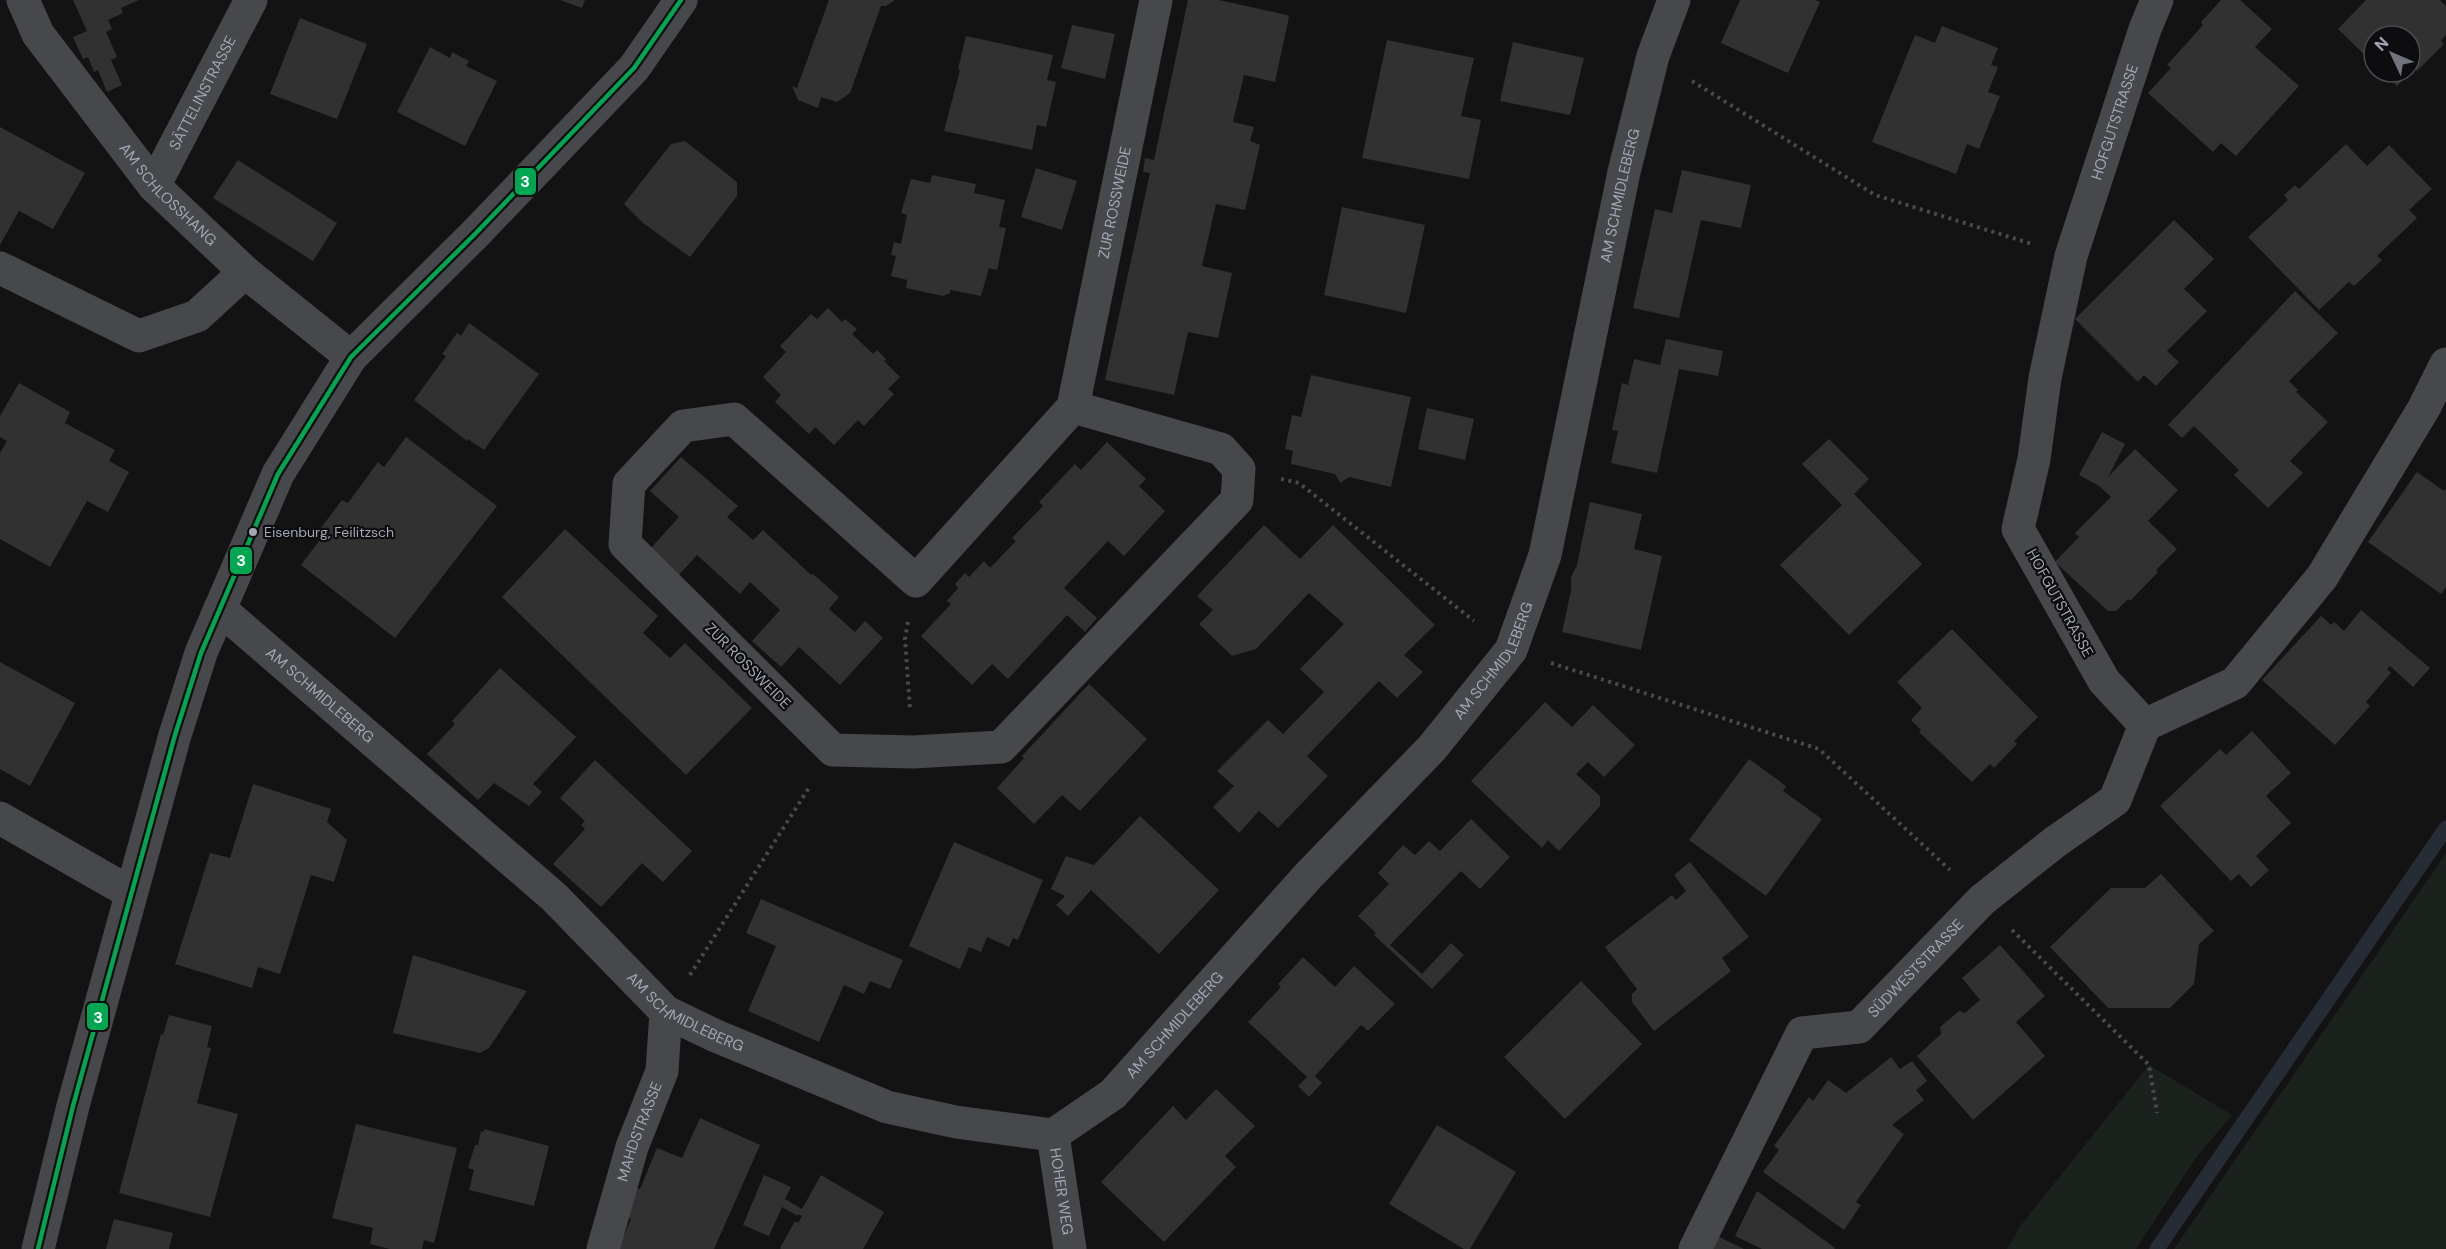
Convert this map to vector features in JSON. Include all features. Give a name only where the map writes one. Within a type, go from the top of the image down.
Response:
[{"type":"street","name":"AM SCHLOSSHANG","points":[[23,0],[38,34],[154,186],[245,272],[351,357]]},
{"type":"street","name":"SÄTTELINSTRASSE","points":[[154,186],[251,0]]},
{"type":"street","points":[[38,1249],[73,1106],[178,724],[201,653],[278,474],[351,357],[476,233],[634,69],[681,0]]},
{"type":"street","name":"ZUR ROSSWEIDE","points":[[1073,406],[1156,0]]},
{"type":"street","name":"AM SCHMIDLEBERG","points":[[220,609],[554,897],[666,1012],[716,1036],[887,1107],[956,1122],[1053,1135],[1113,1094],[1309,875],[1432,748],[1511,650],[1545,555],[1624,172],[1653,56],[1674,0]]},
{"type":"street","name":"HOFGUTSTRASSE","points":[[2145,725],[2104,681],[2018,529],[2034,459],[2045,378],[2072,256],[2145,29],[2157,0]]},
{"type":"street","points":[[0,268],[139,336],[197,316],[245,272]]},
{"type":"street","points":[[2145,725],[2235,683],[2322,577],[2424,408],[2446,364]]},
{"type":"street","points":[[833,750],[913,752],[1001,747],[1237,500],[1239,469],[1221,449],[1073,406],[916,581]]},
{"type":"street","name":"ZUR ROSSWEIDE","points":[[833,750],[625,544],[628,484],[683,426],[734,420],[916,581]]},
{"type":"street","name":"SÜDWESTSTRASSE","points":[[1695,1249],[1802,1033],[1859,1027],[1982,900],[2055,842],[2115,800],[2145,725]]},
{"type":"street","points":[[0,818],[131,893]]},
{"type":"street","name":"MAHDSTRASSE","points":[[603,1249],[632,1147],[662,1071],[666,1012]]},
{"type":"street","name":"HOHER WEG","points":[[1053,1135],[1070,1249]]},
{"type":"path","points":[[1653,56],[1875,195],[2072,256]]},
{"type":"path","points":[[1239,469],[1299,483],[1511,650],[1695,709]]},
{"type":"path","points":[[913,752],[905,639],[916,581]]},
{"type":"path","points":[[666,1012],[833,750]]},
{"type":"shaded area","points":[[2446,853],[2446,1249],[2174,1249]]},
{"type":"shaded area","points":[[2149,1065],[2232,1115],[2195,1159],[2136,1249],[2007,1249],[2021,1225]]},
{"type":"building","points":[[73,0],[139,0],[121,8],[123,13],[108,20],[112,29],[106,32],[117,57],[111,60],[122,85],[107,92],[98,70],[94,72],[88,57],[83,59],[73,37],[87,31]]},
{"type":"building","points":[[560,0],[585,0],[582,8]]},
{"type":"building","points":[[829,0],[895,0],[886,6],[881,6],[850,93],[837,102],[821,97],[818,108],[798,100],[792,86],[797,88]]},
{"type":"building","points":[[1188,0],[1219,0],[1289,17],[1275,82],[1244,75],[1233,122],[1254,127],[1250,141],[1260,145],[1245,210],[1216,204],[1202,266],[1232,273],[1218,338],[1188,332],[1174,395],[1105,380],[1150,173],[1143,172],[1145,158],[1154,160]]},
{"type":"building","points":[[1740,0],[1815,0],[1820,2],[1788,73],[1721,43]]},
{"type":"building","points":[[2221,0],[2240,0],[2272,29],[2255,47],[2299,86],[2236,156],[2221,143],[2213,152],[2148,93],[2171,68],[2167,65],[2203,25],[2201,22]]},
{"type":"building","points":[[2366,0],[2440,0],[2446,6],[2446,35],[2441,41],[2444,44],[2422,66],[2422,24],[2362,24],[2362,52],[2338,29]]},
{"type":"building","points":[[300,18],[367,44],[337,119],[270,94]]},
{"type":"building","points":[[1072,25],[1115,34],[1105,79],[1061,68]]},
{"type":"building","points":[[1942,26],[1998,48],[1991,65],[1998,67],[1988,92],[2000,96],[1979,149],[1967,144],[1956,174],[1872,142],[1915,35],[1935,43]]},
{"type":"building","points":[[966,36],[1053,55],[1047,80],[1056,82],[1046,127],[1037,125],[1032,150],[944,131],[960,70],[958,69]]},
{"type":"building","points":[[1387,40],[1474,58],[1461,116],[1481,120],[1469,179],[1362,158]]},
{"type":"building","points":[[1513,42],[1584,58],[1570,115],[1500,101]]},
{"type":"building","points":[[430,47],[450,58],[452,52],[469,61],[466,66],[497,81],[465,146],[397,112]]},
{"type":"building","points":[[0,127],[85,173],[53,229],[19,211],[0,245]]},
{"type":"building","points":[[685,141],[737,182],[737,196],[690,257],[643,223],[624,204],[671,144]]},
{"type":"building","points":[[2346,144],[2367,166],[2389,145],[2432,189],[2409,210],[2417,218],[2377,256],[2382,260],[2354,286],[2349,282],[2319,310],[2248,237],[2288,200],[2284,195],[2295,185],[2299,189]]},
{"type":"building","points":[[238,160],[337,223],[313,261],[213,198]]},
{"type":"building","points":[[1036,168],[1077,181],[1062,230],[1021,217]]},
{"type":"building","points":[[1682,170],[1751,185],[1741,228],[1701,220],[1679,318],[1633,308],[1655,209],[1672,213]]},
{"type":"building","points":[[932,175],[976,184],[974,193],[1005,200],[999,227],[1006,228],[997,270],[989,268],[981,296],[950,290],[950,293],[943,296],[906,288],[907,280],[891,276],[896,256],[891,255],[894,242],[901,244],[907,215],[901,213],[911,179],[930,183]]},
{"type":"building","points":[[1342,207],[1425,225],[1406,313],[1324,295]]},
{"type":"building","points":[[2174,220],[2214,259],[2184,289],[2207,311],[2167,351],[2179,362],[2156,386],[2144,375],[2138,382],[2075,319]]},
{"type":"building","points":[[2295,291],[2338,333],[2289,381],[2298,390],[2296,392],[2328,422],[2290,461],[2303,473],[2268,508],[2234,475],[2239,470],[2194,426],[2182,438],[2168,425]]},
{"type":"building","points":[[828,308],[842,322],[845,319],[857,329],[852,334],[873,354],[877,350],[886,359],[884,361],[900,377],[888,389],[894,394],[864,426],[858,420],[834,445],[815,427],[809,434],[775,402],[781,395],[763,377],[786,352],[780,346],[811,314],[817,319]]},
{"type":"building","points":[[469,323],[539,374],[484,450],[468,439],[467,441],[414,400],[446,356],[442,354],[457,333],[461,336]]},
{"type":"building","points":[[1666,339],[1723,351],[1718,376],[1679,369],[1657,473],[1611,463],[1618,431],[1612,430],[1622,383],[1628,385],[1634,359],[1660,365]]},
{"type":"building","points":[[1311,375],[1411,397],[1391,487],[1349,477],[1340,483],[1335,474],[1291,464],[1293,451],[1285,449],[1292,415],[1301,417]]},
{"type":"building","points":[[19,383],[70,412],[65,423],[115,450],[109,461],[129,472],[108,512],[87,501],[50,567],[0,539],[0,453],[7,441],[0,437],[0,416]]},
{"type":"building","points":[[1427,408],[1474,419],[1465,460],[1418,449]]},
{"type":"building","points":[[2102,432],[2125,444],[2108,477],[2135,449],[2178,490],[2148,521],[2177,549],[2130,601],[2128,599],[2116,611],[2108,611],[2055,562],[2079,537],[2075,533],[2111,497],[2099,486],[2079,475]]},
{"type":"building","points":[[406,437],[497,506],[395,638],[301,565],[322,537],[317,533],[342,500],[348,503],[378,462],[384,467]]},
{"type":"building","points":[[1829,439],[1869,479],[1854,494],[1922,564],[1849,635],[1780,565],[1842,505],[1802,464]]},
{"type":"building","points":[[1107,442],[1146,479],[1139,486],[1165,511],[1124,556],[1108,541],[1064,588],[1097,618],[1085,632],[1067,615],[1008,679],[992,664],[972,685],[921,636],[951,604],[947,601],[958,588],[955,584],[965,573],[969,577],[984,561],[990,568],[1016,541],[1012,538],[1043,506],[1039,502],[1075,464],[1081,470]]},
{"type":"building","points":[[681,457],[738,506],[727,517],[753,540],[763,530],[811,575],[813,574],[839,597],[829,609],[855,632],[865,621],[883,638],[840,685],[799,647],[781,667],[752,641],[780,610],[750,582],[740,594],[697,555],[679,575],[650,549],[679,517],[650,491]]},
{"type":"building","points":[[2417,472],[2444,491],[2446,489],[2446,587],[2441,594],[2368,542]]},
{"type":"building","points":[[1590,502],[1642,514],[1634,549],[1662,556],[1641,650],[1562,632],[1571,591],[1571,577],[1577,565]]},
{"type":"building","points":[[1264,525],[1300,559],[1333,525],[1435,625],[1404,655],[1423,672],[1397,698],[1379,681],[1307,756],[1328,776],[1278,828],[1259,811],[1239,833],[1213,807],[1234,786],[1217,771],[1268,720],[1283,734],[1324,692],[1300,669],[1344,624],[1309,593],[1256,649],[1232,656],[1199,624],[1213,610],[1197,596]]},
{"type":"building","points":[[565,529],[658,616],[643,633],[670,658],[685,643],[752,708],[686,775],[502,597]]},
{"type":"building","points":[[2361,610],[2430,668],[2413,687],[2390,666],[2387,669],[2391,673],[2366,702],[2370,706],[2335,745],[2262,680],[2321,616],[2331,625],[2334,622],[2344,631]]},
{"type":"building","points":[[1952,629],[2038,717],[2014,741],[2017,744],[1994,768],[1990,764],[1972,782],[1919,732],[1921,730],[1911,720],[1922,708],[1897,682]]},
{"type":"building","points":[[0,662],[75,703],[30,786],[0,769]]},
{"type":"building","points":[[500,668],[576,737],[533,784],[542,792],[529,806],[494,783],[478,800],[427,754],[455,724],[452,721]]},
{"type":"building","points":[[1089,684],[1147,739],[1080,811],[1062,795],[1034,824],[997,788],[1024,758],[1022,756]]},
{"type":"building","points":[[1545,702],[1572,727],[1593,705],[1635,745],[1604,777],[1588,762],[1576,774],[1600,796],[1600,806],[1559,851],[1548,840],[1542,848],[1471,781]]},
{"type":"building","points":[[2252,731],[2291,773],[2266,796],[2291,823],[2256,856],[2269,870],[2251,887],[2239,874],[2231,881],[2160,806],[2220,749],[2226,755]]},
{"type":"building","points":[[1749,759],[1786,786],[1783,791],[1822,819],[1766,896],[1689,840]]},
{"type":"building","points":[[595,760],[692,851],[663,882],[642,863],[601,907],[553,864],[585,829],[581,825],[585,821],[560,798]]},
{"type":"building","points":[[253,784],[331,809],[327,822],[347,840],[334,882],[311,875],[280,974],[258,967],[252,988],[175,964],[210,853],[230,858]]},
{"type":"building","points":[[1140,816],[1219,890],[1159,954],[1091,890],[1068,916],[1056,905],[1065,896],[1051,889],[1066,856],[1094,865]]},
{"type":"building","points":[[1471,819],[1510,857],[1480,889],[1461,871],[1390,945],[1422,974],[1451,943],[1464,955],[1432,989],[1374,935],[1376,933],[1358,916],[1389,884],[1378,873],[1403,845],[1415,855],[1429,841],[1440,851]]},
{"type":"building","points":[[954,842],[1043,880],[1018,940],[1013,938],[1009,947],[987,937],[981,952],[969,947],[960,969],[909,946]]},
{"type":"building","points":[[1690,862],[1749,937],[1722,958],[1731,971],[1654,1031],[1632,1002],[1632,994],[1637,989],[1605,947],[1672,895],[1676,900],[1686,891],[1674,875]]},
{"type":"building","points":[[2161,874],[2214,931],[2199,944],[2194,984],[2170,1008],[2108,1008],[2050,947],[2111,888],[2145,888]]},
{"type":"building","points":[[761,899],[903,960],[890,989],[870,981],[864,994],[844,985],[819,1042],[748,1011],[776,946],[746,933]]},
{"type":"building","points":[[2000,945],[2045,996],[2016,1022],[2045,1056],[1973,1120],[1917,1056],[1941,1034],[1940,1027],[1959,1011],[1965,1013],[1980,1000],[1962,978]]},
{"type":"building","points":[[413,955],[527,991],[489,1048],[480,1053],[393,1033]]},
{"type":"building","points":[[1303,957],[1335,987],[1354,966],[1395,1004],[1368,1031],[1361,1025],[1315,1076],[1322,1083],[1309,1097],[1298,1086],[1307,1077],[1248,1022],[1281,987],[1278,984]]},
{"type":"building","points":[[1581,981],[1642,1044],[1565,1119],[1504,1057]]},
{"type":"building","points":[[169,1015],[212,1026],[207,1047],[211,1048],[197,1103],[238,1114],[210,1217],[119,1193],[161,1034],[163,1035]]},
{"type":"building","points":[[1891,1057],[1900,1069],[1912,1061],[1927,1081],[1916,1090],[1924,1100],[1892,1125],[1904,1134],[1856,1202],[1861,1205],[1844,1230],[1763,1172],[1779,1150],[1774,1146],[1809,1097],[1813,1101],[1828,1080],[1846,1093]]},
{"type":"building","points":[[1216,1089],[1255,1126],[1225,1156],[1236,1167],[1164,1242],[1101,1182],[1173,1106],[1186,1120]]},
{"type":"building","points":[[700,1118],[760,1145],[714,1249],[618,1249],[631,1219],[624,1216],[636,1188],[640,1189],[657,1148],[682,1158]]},
{"type":"building","points":[[356,1124],[457,1148],[434,1243],[424,1240],[422,1249],[390,1249],[370,1244],[373,1228],[332,1218]]},
{"type":"building","points":[[1437,1125],[1516,1172],[1470,1249],[1464,1249],[1389,1204]]},
{"type":"building","points":[[484,1129],[549,1146],[534,1206],[469,1190],[474,1170],[468,1168],[475,1145],[478,1145],[481,1131],[484,1132]]},
{"type":"building","points":[[764,1175],[791,1187],[785,1199],[802,1209],[821,1175],[884,1212],[863,1249],[781,1249],[795,1221],[798,1223],[802,1216],[782,1207],[769,1236],[743,1225]]},
{"type":"building","points":[[1757,1191],[1835,1248],[1762,1249],[1735,1236]]},
{"type":"building","points":[[114,1219],[173,1233],[169,1249],[106,1249]]},
{"type":"building","points":[[1713,1234],[1744,1249],[1705,1249]]},
{"type":"waterway","points":[[2157,1249],[2446,828]]},
{"type":"transit line","name":"3","points":[[38,1249],[73,1106],[175,735],[201,653],[278,474],[351,357],[476,233],[634,68],[681,0]]},
{"type":"place","name":"Eisenburg, Feilitzsch","points":[[253,532]]}]
